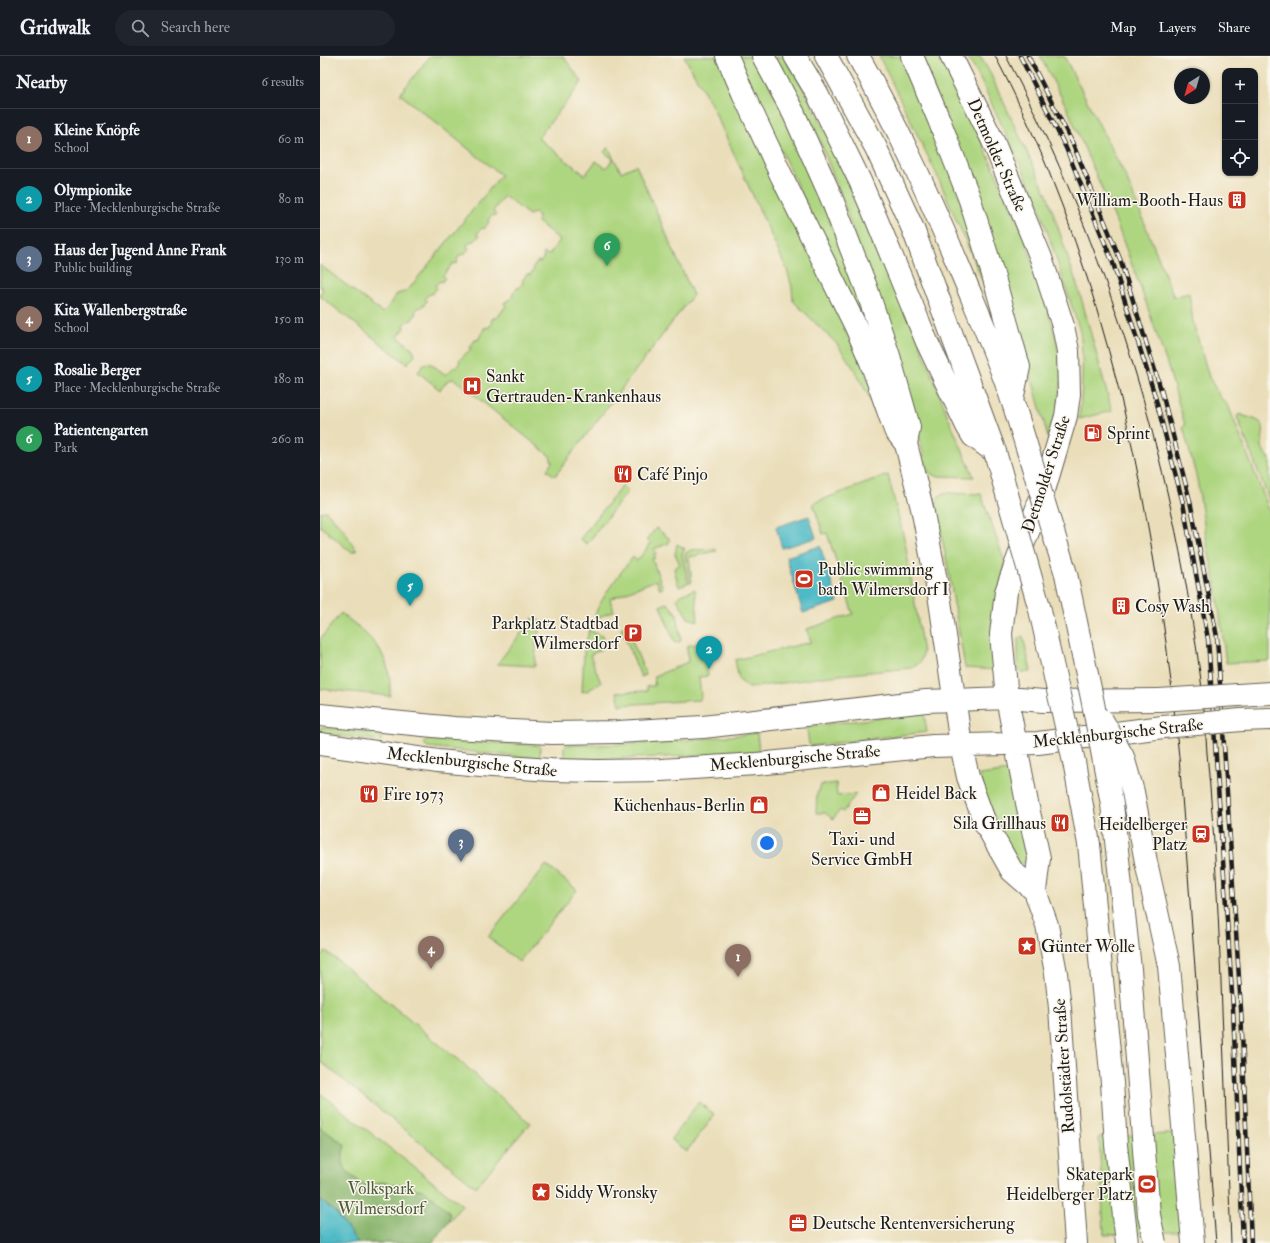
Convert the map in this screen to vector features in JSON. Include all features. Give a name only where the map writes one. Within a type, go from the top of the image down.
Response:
[{"type":"main road","points":[[728,56],[743,93],[782,177],[856,327],[871,362],[895,430],[906,444],[921,502],[946,636],[954,699]]},
{"type":"main road","points":[[763,56],[794,114],[812,152],[856,261],[889,356],[909,427],[906,444]]},
{"type":"main road","points":[[795,56],[817,93],[860,181],[928,342],[975,423]]},
{"type":"main road","points":[[826,56],[876,148],[913,229],[975,423],[973,436],[995,452],[1040,610],[1074,762],[1089,844],[1112,1084],[1116,1145],[1127,1243]]},
{"type":"main road","points":[[858,56],[871,79],[932,204],[978,313],[1014,406],[1066,574],[1112,804],[1130,969],[1149,1215],[1155,1243]]},
{"type":"main road","points":[[912,56],[970,200],[992,271],[1019,367],[1014,406]]},
{"type":"main road","name":"Detmolder Straße","points":[[951,56],[993,141],[1041,258],[1063,326],[1068,351],[1069,394],[1062,431],[1045,487],[1014,570],[1004,602],[1001,634],[1007,698],[1015,743]]},
{"type":"main road","name":"Mecklenburgische Straße","points":[[320,715],[440,728],[552,733],[618,732],[702,727],[922,701],[954,699],[1007,698],[1042,701],[1159,700],[1270,693]]},
{"type":"main road","name":"Rudolstädter Straße","points":[[954,699],[961,745],[968,777],[985,823],[1012,871],[1035,891]]},
{"type":"main road","points":[[1093,703],[1123,757],[1133,792],[1146,862],[1169,966],[1193,1243]]},
{"type":"main road","name":"Mecklenburgische Straße","points":[[320,744],[438,760],[551,770],[661,770],[756,764],[924,746],[1043,742],[1163,727],[1270,719]]},
{"type":"main road","name":"Rudolstädter Straße","points":[[1015,743],[1039,858],[1035,891],[1047,925],[1056,973],[1060,1008],[1076,1243]]},
{"type":"green space","points":[[430,56],[563,56],[582,82],[538,138],[585,175],[596,161],[606,168],[613,159],[604,152],[608,147],[621,172],[636,165],[693,295],[555,476],[547,470],[552,462],[550,456],[454,379],[448,380],[440,390],[418,372],[425,363],[431,364],[446,375],[454,367],[456,367],[460,362],[459,360],[471,349],[470,347],[475,340],[478,340],[485,327],[488,328],[492,323],[491,321],[493,318],[497,318],[506,306],[504,304],[506,301],[509,301],[513,296],[512,294],[523,283],[522,281],[527,274],[530,275],[538,261],[541,262],[544,257],[543,254],[549,255],[560,240],[537,221],[537,215],[534,213],[529,215],[504,196],[493,211],[496,215],[492,215],[484,229],[482,228],[477,233],[479,236],[474,242],[471,241],[467,246],[469,249],[463,255],[461,254],[457,259],[458,261],[456,264],[453,263],[443,276],[445,278],[442,282],[440,281],[435,286],[437,288],[425,299],[427,301],[415,312],[416,314],[411,321],[409,320],[404,325],[405,328],[398,336],[413,349],[415,355],[407,364],[320,296],[323,289],[320,287],[320,265],[383,313],[397,294],[407,291],[501,175],[400,94]]},
{"type":"green space","points":[[684,56],[718,56],[841,312],[884,419],[879,421],[867,393],[854,369],[837,344],[793,301],[792,287],[787,270],[711,104]]},
{"type":"green space","points":[[736,56],[755,56],[797,139],[871,325],[865,328]]},
{"type":"green space","points":[[775,56],[784,56],[812,104],[832,144],[917,336],[951,424],[974,477],[935,476],[927,469],[914,417],[842,198],[821,144],[799,99]]},
{"type":"green space","points":[[879,56],[903,56],[951,169],[985,280],[983,281],[936,173]]},
{"type":"green space","points":[[921,56],[942,56],[1023,232],[1056,337],[1062,377],[1058,408],[1049,441],[1008,291]]},
{"type":"green space","points":[[967,56],[980,56],[990,73],[1048,197],[1081,297],[1112,411],[1079,419],[1082,375],[1080,331],[1037,200],[980,79]]},
{"type":"green space","points":[[1040,56],[1064,56],[1126,177],[1174,297],[1189,293],[1193,322],[1209,377],[1220,397],[1228,405],[1270,512],[1270,661],[1226,663],[1216,586],[1208,549],[1197,479],[1183,427],[1185,425],[1168,367],[1115,219],[1068,110]]},
{"type":"green space","points":[[1239,414],[1260,422],[1263,426],[1262,444],[1265,453],[1270,458],[1270,502],[1237,417]]},
{"type":"green space","points":[[888,475],[905,542],[923,652],[920,662],[911,668],[830,676],[749,688],[739,680],[735,660],[811,642],[807,629],[853,614],[827,533],[823,534],[813,503]]},
{"type":"green space","points":[[622,486],[628,491],[587,544],[580,539]]},
{"type":"green space","points":[[947,493],[981,494],[1005,563],[997,670],[965,668],[936,506],[939,496]]},
{"type":"green space","points":[[326,511],[343,529],[357,551],[351,552],[320,526],[320,512]]},
{"type":"green space","points":[[656,528],[669,538],[669,543],[654,549],[656,554],[654,555],[655,558],[652,559],[663,588],[660,589],[656,580],[610,599],[614,611],[596,618],[594,617],[606,593],[622,571],[633,557],[637,561],[651,543],[647,540]]},
{"type":"green space","points":[[677,544],[685,549],[682,554],[688,583],[679,587],[674,569],[680,564],[675,554]]},
{"type":"green space","points":[[715,549],[717,551],[689,557],[692,582],[690,583],[685,556],[686,553],[691,550]]},
{"type":"green space","points":[[695,589],[698,621],[688,618],[677,599],[679,596]]},
{"type":"green space","points":[[667,603],[677,614],[681,641],[675,643],[660,606]]},
{"type":"green space","points":[[341,613],[371,639],[384,657],[388,668],[390,681],[390,696],[320,689],[320,639]]},
{"type":"green space","points":[[533,618],[537,618],[541,624],[536,644],[535,666],[497,664]]},
{"type":"green space","points":[[626,626],[646,675],[641,677],[621,628]]},
{"type":"green space","points":[[589,630],[603,637],[598,645],[600,650],[590,655],[601,683],[587,691],[582,692],[584,652]]},
{"type":"green space","points":[[1023,636],[1031,672],[1021,672],[1018,669],[1018,638]]},
{"type":"green space","points":[[699,644],[701,660],[705,660],[708,676],[699,677],[701,697],[699,700],[620,705],[617,692],[647,691],[647,686],[654,686],[655,676],[688,662],[687,648],[689,645]]},
{"type":"green space","points":[[924,713],[927,732],[811,746],[809,744],[807,729],[809,726]]},
{"type":"green space","points":[[320,727],[382,734],[381,741],[320,733]]},
{"type":"green space","points":[[757,733],[759,752],[615,758],[566,759],[564,756],[564,747],[566,745],[614,745],[662,742]]},
{"type":"green space","points":[[428,739],[538,745],[540,747],[540,756],[523,757],[427,747],[425,745],[425,741]]},
{"type":"green space","points":[[1010,771],[1018,819],[1028,861],[1019,864],[1001,832],[991,810],[979,775]]},
{"type":"green space","points":[[836,783],[837,796],[856,794],[843,812],[840,810],[833,819],[825,813],[816,813],[817,794],[821,785]]},
{"type":"green space","points":[[546,865],[577,890],[519,962],[488,937]]},
{"type":"green space","points":[[326,951],[469,1069],[530,1123],[476,1187],[320,1061],[320,958]]},
{"type":"green space","name":"Volkspark Wilmersdorf","points":[[320,1093],[462,1205],[432,1243],[358,1243],[336,1213],[320,1200]]},
{"type":"green space","points":[[699,1102],[715,1115],[686,1152],[671,1139]]},
{"type":"green space","name":"Volkspark Wilmersdorf","points":[[320,1127],[345,1145],[343,1153],[344,1166],[350,1175],[368,1186],[382,1182],[424,1190],[446,1209],[450,1214],[449,1221],[432,1243],[358,1243],[336,1213],[320,1200]]},
{"type":"green space","name":"Skatepark Heidelberger Platz","points":[[1191,1133],[1196,1231],[1104,1235],[1099,1137]]},
{"type":"water","points":[[809,516],[816,538],[782,548],[776,527]]},
{"type":"water","points":[[820,546],[838,602],[803,613],[786,557]]},
{"type":"water","points":[[320,1200],[336,1213],[358,1243],[320,1243]]},
{"type":"tram line","points":[[995,56],[1037,143],[1075,242],[1098,314],[1118,387],[1135,460],[1149,534],[1161,608],[1179,757],[1216,1243]]},
{"type":"tram line","points":[[1006,56],[1043,130],[1076,204],[1105,280],[1153,433],[1172,512],[1187,592],[1202,693],[1220,946],[1231,1243]]},
{"type":"railway","points":[[1020,56],[1066,148],[1113,263],[1155,396],[1183,503],[1208,639],[1233,1008],[1243,1243]]},
{"type":"railway","points":[[1028,56],[1073,144],[1120,259],[1162,393],[1190,501],[1217,637],[1241,1009],[1251,1243]]},
{"type":"place","name":"William-Booth-Haus","points":[[1237,200]]},
{"type":"place","name":"Patientengarten","points":[[607,266]]},
{"type":"place","name":"Sankt Gertrauden-Krankenhaus","points":[[472,386]]},
{"type":"place","name":"Sprint","points":[[1093,433]]},
{"type":"place","name":"Café Pinjo","points":[[623,474]]},
{"type":"place","name":"Public swimming bath Wilmersdorf I","points":[[804,579]]},
{"type":"place","name":"Rosalie Berger","points":[[410,606]]},
{"type":"place","name":"Cosy Wash","points":[[1121,606]]},
{"type":"place","name":"Parkplatz Stadtbad Wilmersdorf","points":[[633,633]]},
{"type":"place","name":"Olympionike","points":[[709,669]]},
{"type":"place","name":"Heidel Back","points":[[881,793]]},
{"type":"place","name":"Fire 1973","points":[[369,794]]},
{"type":"place","name":"Küchenhaus-Berlin","points":[[759,805]]},
{"type":"place","name":"Taxi- und Service GmbH","points":[[862,816]]},
{"type":"place","name":"Sila Grillhaus","points":[[1060,823]]},
{"type":"place","name":"Heidelberger Platz","points":[[1201,834]]},
{"type":"place","name":"Haus der Jugend Anne Frank","points":[[461,862]]},
{"type":"place","name":"Günter Wolle","points":[[1027,946]]},
{"type":"place","name":"Kita Wallenbergstraße","points":[[431,969]]},
{"type":"place","name":"Kleine Knöpfe","points":[[738,977]]},
{"type":"place","name":"Skatepark Heidelberger Platz","points":[[1147,1184]]},
{"type":"place","name":"Siddy Wronsky","points":[[541,1192]]},
{"type":"place","name":"Deutsche Rentenversicherung","points":[[798,1223]]}]
